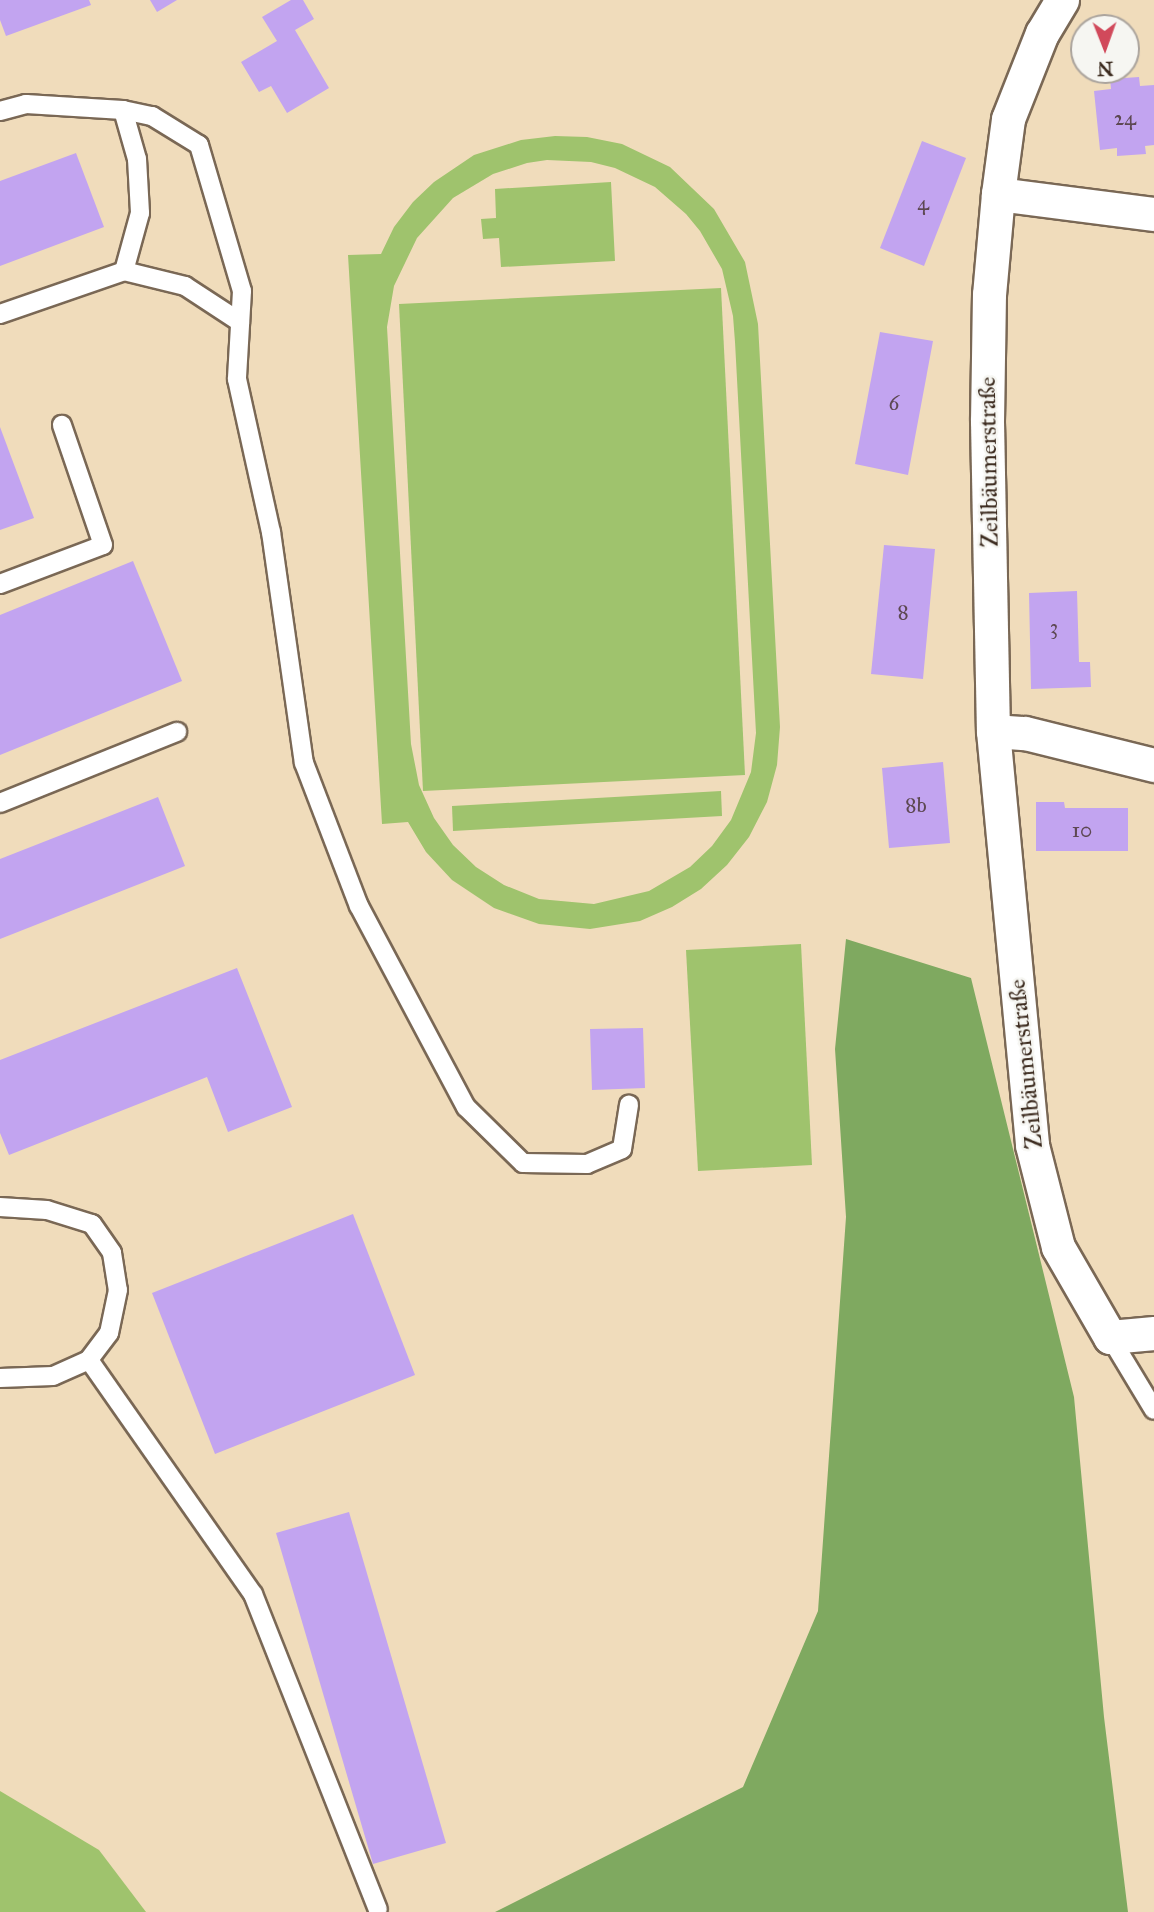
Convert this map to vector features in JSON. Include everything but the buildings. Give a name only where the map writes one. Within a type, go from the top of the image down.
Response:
[{"type":"street","name":"Zeilbäumerstraße","points":[[1062,0],[1042,33],[1008,119],[998,194],[989,294],[987,421],[993,731],[1032,1144],[1058,1247],[1110,1337]]},
{"type":"street","points":[[998,194],[1154,214]]},
{"type":"street","points":[[993,731],[1025,733],[1154,765]]},
{"type":"street","points":[[1110,1337],[1154,1333]]},
{"type":"lane","points":[[0,111],[26,104],[123,110],[152,116],[199,145],[242,291],[237,379],[271,532],[304,764],[359,906],[466,1107],[523,1163],[587,1164],[622,1149],[629,1105]]},
{"type":"lane","points":[[123,110],[137,159],[141,213],[124,271]]},
{"type":"lane","points":[[0,314],[124,271],[185,286],[240,322]]},
{"type":"lane","points":[[0,584],[103,545],[62,425]]},
{"type":"lane","points":[[0,803],[177,733]]},
{"type":"lane","points":[[0,1207],[47,1210],[92,1224],[112,1253],[118,1290],[109,1333],[89,1360],[53,1376],[0,1378]]},
{"type":"lane","points":[[1110,1337],[1154,1410]]},
{"type":"lane","points":[[89,1360],[253,1594],[379,1909]]},
{"type":"green space","points":[[555,136],[587,137],[622,144],[670,167],[714,209],[745,262],[758,324],[780,727],[777,765],[767,802],[749,837],[727,865],[701,889],[672,907],[640,921],[590,929],[539,924],[494,908],[452,880],[426,852],[408,822],[382,824],[348,255],[381,254],[394,227],[413,202],[434,182],[474,155],[521,140]],"holes":[[[547,160],[591,162],[615,168],[655,187],[686,214],[700,231],[722,269],[733,316],[735,342],[756,733],[751,772],[731,820],[712,846],[690,867],[649,891],[594,904],[539,899],[504,885],[476,867],[453,845],[434,818],[419,785],[411,744],[387,327],[394,286],[417,238],[453,198],[493,174],[527,163]]]},
{"type":"green space","points":[[611,182],[615,261],[501,267],[499,238],[483,239],[481,219],[496,218],[495,189]]},
{"type":"green space","points":[[721,288],[745,775],[423,791],[399,304]]},
{"type":"green space","points":[[721,791],[722,816],[453,831],[452,806]]},
{"type":"green space","points":[[846,939],[971,978],[1074,1397],[1104,1717],[1128,1912],[495,1912],[743,1787],[818,1611],[846,1217],[835,1049]]},
{"type":"green space","points":[[801,944],[812,1165],[698,1171],[686,950]]},
{"type":"green space","points":[[0,1791],[99,1850],[146,1912],[0,1912]]}]
